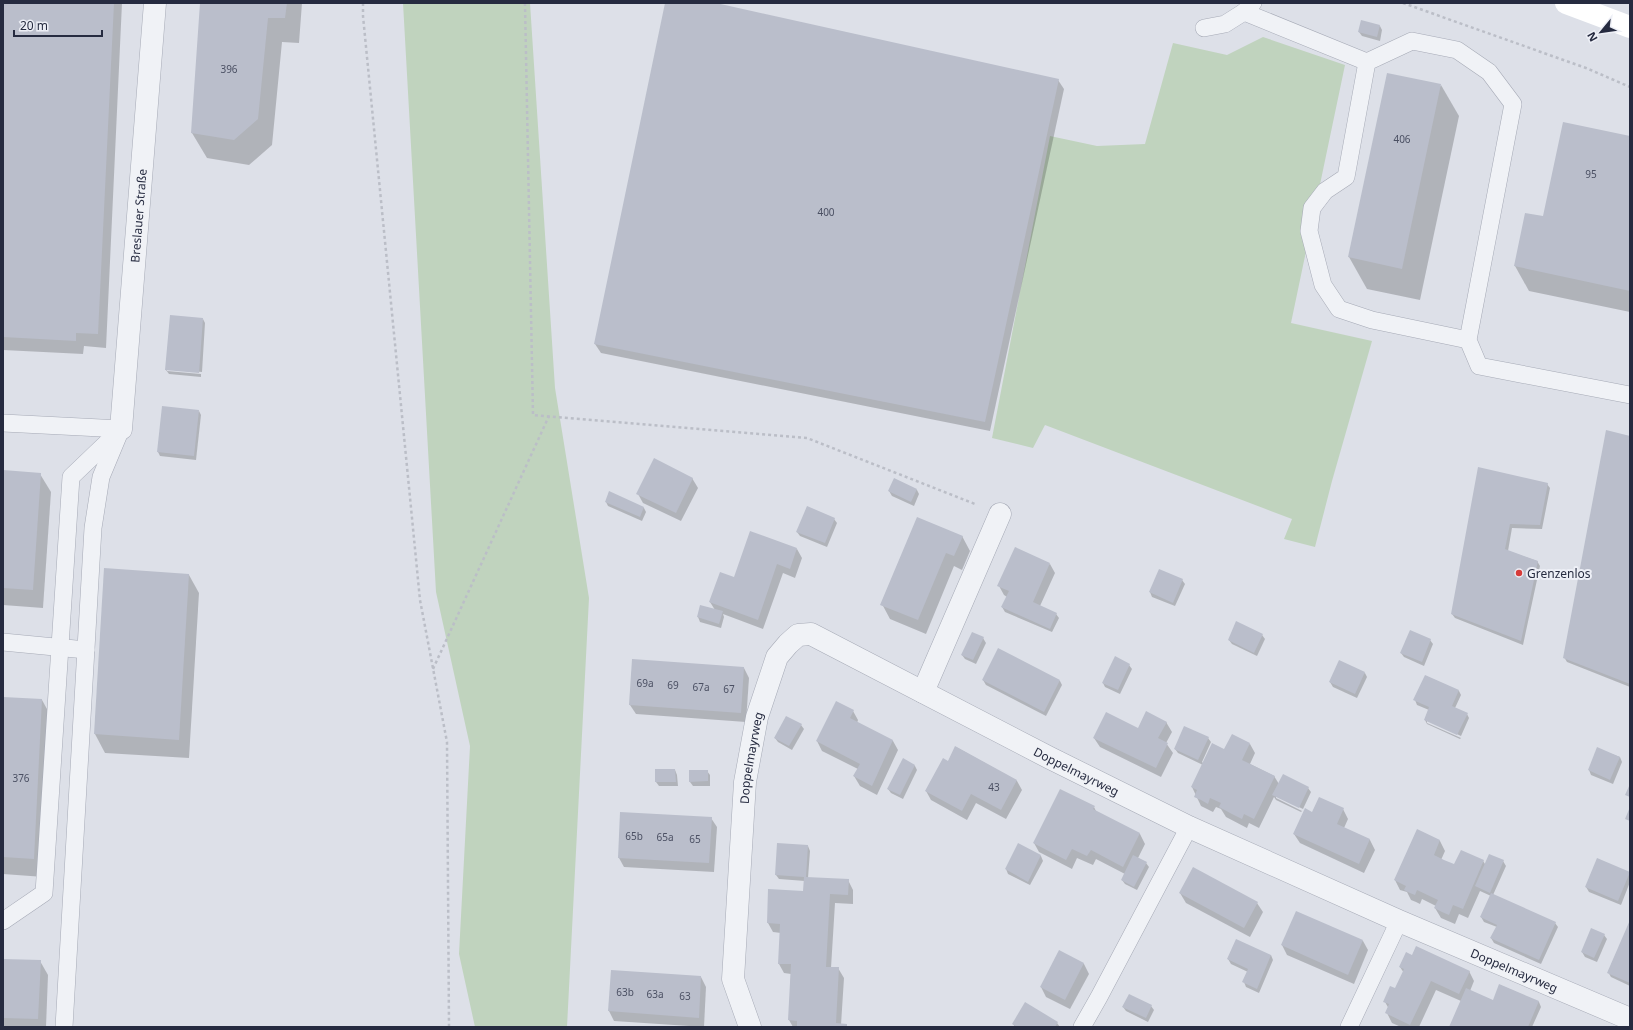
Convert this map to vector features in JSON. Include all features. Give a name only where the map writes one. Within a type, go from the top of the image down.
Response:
[{"type":"main road","points":[[1566,3],[1630,27]]},
{"type":"street","name":"Breslauer Straße","points":[[121,429],[155,3]]},
{"type":"street","points":[[923,692],[1000,514]]},
{"type":"street","name":"Doppelmayrweg","points":[[750,1027],[733,979],[745,782],[757,717],[777,657],[788,644],[798,636],[811,634],[1050,758],[1189,827],[1399,922],[1630,1019]]},
{"type":"lane","points":[[1204,28],[1225,24],[1249,8],[1367,62],[1412,41],[1457,50],[1489,72],[1513,104],[1468,340],[1478,366],[1630,395]]},
{"type":"lane","points":[[1367,62],[1346,176],[1324,191],[1312,208],[1308,231],[1323,285],[1339,309],[1372,320],[1468,340]]},
{"type":"lane","points":[[3,423],[121,429]]},
{"type":"lane","points":[[3,920],[44,892],[71,477],[121,429]]},
{"type":"lane","points":[[64,1027],[93,528],[101,477],[121,429]]},
{"type":"lane","points":[[3,642],[86,650]]},
{"type":"lane","points":[[1082,1027],[1099,998],[1189,827]]},
{"type":"lane","points":[[1349,1027],[1399,922]]},
{"type":"path","points":[[363,3],[363,16],[420,600],[447,742],[450,1027]]},
{"type":"path","points":[[526,3],[534,415],[806,438],[1000,514]]},
{"type":"path","points":[[1403,3],[1586,68],[1630,86]]},
{"type":"path","points":[[433,669],[549,416]]},
{"type":"green space","points":[[403,3],[530,3],[555,388],[589,598],[567,1027],[475,1027],[459,954],[470,746],[436,592]]},
{"type":"green space","points":[[1263,37],[1345,65],[1291,323],[1372,341],[1332,481],[1315,547],[1284,539],[1292,519],[1045,425],[1033,448],[992,438],[1050,136],[1097,146],[1145,144],[1173,43],[1227,55]]},
{"type":"building","points":[[3,3],[114,3],[98,334],[76,333],[76,341],[3,337]]},
{"type":"building","points":[[200,3],[287,3],[285,18],[268,18],[258,119],[234,140],[191,133]]},
{"type":"building","points":[[665,3],[716,3],[1059,79],[985,422],[594,344]]},
{"type":"building","points":[[1361,20],[1380,25],[1377,37],[1358,32]]},
{"type":"building","points":[[1387,73],[1441,84],[1402,269],[1348,257]]},
{"type":"building","points":[[1563,122],[1630,136],[1630,291],[1514,266],[1525,213],[1543,216]]},
{"type":"building","points":[[170,315],[203,318],[199,373],[165,370]]},
{"type":"building","points":[[162,406],[199,410],[194,456],[157,452]]},
{"type":"building","points":[[1606,430],[1630,436],[1630,684],[1563,658]]},
{"type":"building","points":[[654,458],[693,478],[676,513],[636,494]]},
{"type":"building","name":"Grenzenlos","points":[[1478,467],[1548,483],[1540,525],[1510,524],[1505,549],[1538,561],[1521,641],[1451,614]]},
{"type":"building","points":[[3,470],[41,473],[33,590],[3,588]]},
{"type":"building","points":[[894,478],[917,489],[911,502],[888,491]]},
{"type":"building","points":[[609,491],[644,507],[640,517],[605,502]]},
{"type":"building","points":[[807,506],[835,518],[825,543],[796,532]]},
{"type":"building","points":[[917,517],[963,536],[954,556],[946,553],[918,620],[880,605]]},
{"type":"building","points":[[750,531],[797,548],[790,569],[777,564],[758,620],[709,602],[720,572],[734,577]]},
{"type":"building","points":[[1015,547],[1050,563],[1033,602],[1057,613],[1050,629],[1001,607],[1009,591],[997,586]]},
{"type":"building","points":[[104,568],[189,574],[179,740],[94,734]]},
{"type":"building","points":[[1159,569],[1183,579],[1173,603],[1149,592]]},
{"type":"building","points":[[700,605],[723,611],[719,624],[697,617]]},
{"type":"building","points":[[1236,621],[1263,634],[1254,653],[1228,640]]},
{"type":"building","points":[[1410,630],[1431,639],[1422,662],[1400,653]]},
{"type":"building","points":[[972,632],[984,637],[973,660],[961,655]]},
{"type":"building","points":[[998,648],[1060,680],[1044,712],[982,680]]},
{"type":"building","points":[[1115,656],[1130,664],[1118,690],[1102,683]]},
{"type":"building","points":[[632,659],[744,667],[741,713],[629,705]]},
{"type":"building","points":[[1339,660],[1365,672],[1355,694],[1329,682]]},
{"type":"building","points":[[1425,675],[1459,690],[1452,706],[1468,713],[1457,735],[1424,720],[1429,707],[1413,700]]},
{"type":"building","points":[[3,697],[42,699],[34,859],[3,857]]},
{"type":"building","points":[[836,701],[854,710],[850,718],[893,740],[872,786],[853,776],[860,764],[816,741]]},
{"type":"building","points":[[1146,711],[1167,722],[1158,738],[1168,743],[1156,768],[1093,738],[1106,712],[1138,728]]},
{"type":"building","points":[[786,716],[802,724],[789,746],[774,738]]},
{"type":"building","points":[[1184,726],[1209,737],[1198,760],[1174,749]]},
{"type":"building","points":[[1232,734],[1250,743],[1242,760],[1275,776],[1254,819],[1244,814],[1242,819],[1219,807],[1221,803],[1210,798],[1208,804],[1194,797],[1197,790],[1191,787],[1212,743],[1224,749]]},
{"type":"building","points":[[955,746],[1017,780],[1001,810],[971,794],[962,811],[925,791],[943,758],[948,761]]},
{"type":"building","points":[[1597,747],[1620,757],[1610,780],[1588,770]]},
{"type":"building","points":[[903,758],[915,765],[900,795],[887,789]]},
{"type":"building","points":[[655,769],[675,769],[676,782],[655,782]]},
{"type":"building","points":[[689,770],[708,770],[708,781],[689,782]]},
{"type":"building","points":[[1283,774],[1309,787],[1299,808],[1272,795]]},
{"type":"building","points":[[1630,784],[1630,797],[1625,795]]},
{"type":"building","points":[[1060,789],[1095,806],[1093,809],[1140,833],[1123,867],[1091,850],[1087,856],[1072,849],[1066,860],[1033,843]]},
{"type":"building","points":[[1319,797],[1344,808],[1337,824],[1370,839],[1359,864],[1293,834],[1305,808],[1312,812]]},
{"type":"building","points":[[1630,807],[1630,821],[1625,819]]},
{"type":"building","points":[[620,812],[712,817],[709,863],[618,858]]},
{"type":"building","points":[[1417,829],[1440,840],[1434,855],[1444,860],[1454,864],[1461,850],[1484,860],[1463,909],[1453,905],[1449,915],[1434,908],[1438,900],[1417,890],[1415,895],[1410,893],[1404,890],[1406,886],[1394,880]]},
{"type":"building","points":[[777,843],[808,845],[806,877],[849,879],[848,895],[830,894],[826,967],[839,967],[836,1023],[847,1024],[847,1027],[797,1027],[797,1021],[788,1020],[791,964],[778,964],[780,924],[767,923],[768,889],[803,891],[804,877],[775,875]]},
{"type":"building","points":[[1018,843],[1041,855],[1028,882],[1005,869]]},
{"type":"building","points":[[1489,854],[1504,860],[1490,893],[1475,886]]},
{"type":"building","points":[[1133,855],[1147,862],[1134,887],[1121,880]]},
{"type":"building","points":[[1597,858],[1630,872],[1618,901],[1585,887]]},
{"type":"building","points":[[1193,867],[1258,902],[1244,928],[1179,893]]},
{"type":"building","points":[[1491,893],[1556,922],[1539,960],[1490,938],[1497,925],[1480,917]]},
{"type":"building","points":[[1296,911],[1363,940],[1348,975],[1281,945]]},
{"type":"building","points":[[1630,920],[1630,983],[1607,973]]},
{"type":"building","points":[[1591,928],[1605,934],[1594,958],[1581,952]]},
{"type":"building","points":[[1236,939],[1271,955],[1257,989],[1242,982],[1248,969],[1227,959]]},
{"type":"building","points":[[1416,946],[1470,971],[1459,994],[1431,981],[1410,1025],[1385,1013],[1389,1004],[1383,1002],[1390,986],[1395,988],[1404,969],[1399,967],[1406,952],[1412,955]]},
{"type":"building","points":[[1059,950],[1084,963],[1065,1000],[1040,987]]},
{"type":"building","points":[[3,959],[41,960],[38,1019],[3,1018]]},
{"type":"building","points":[[611,970],[701,976],[699,1018],[608,1011]]},
{"type":"building","points":[[1499,984],[1539,1001],[1528,1027],[1449,1027],[1466,988],[1493,1000]]},
{"type":"building","points":[[1129,994],[1152,1005],[1146,1018],[1122,1007]]},
{"type":"building","points":[[1025,1002],[1058,1022],[1055,1027],[1017,1027],[1012,1024]]},
{"type":"place","name":"Grenzenlos","points":[[1519,573]]}]
